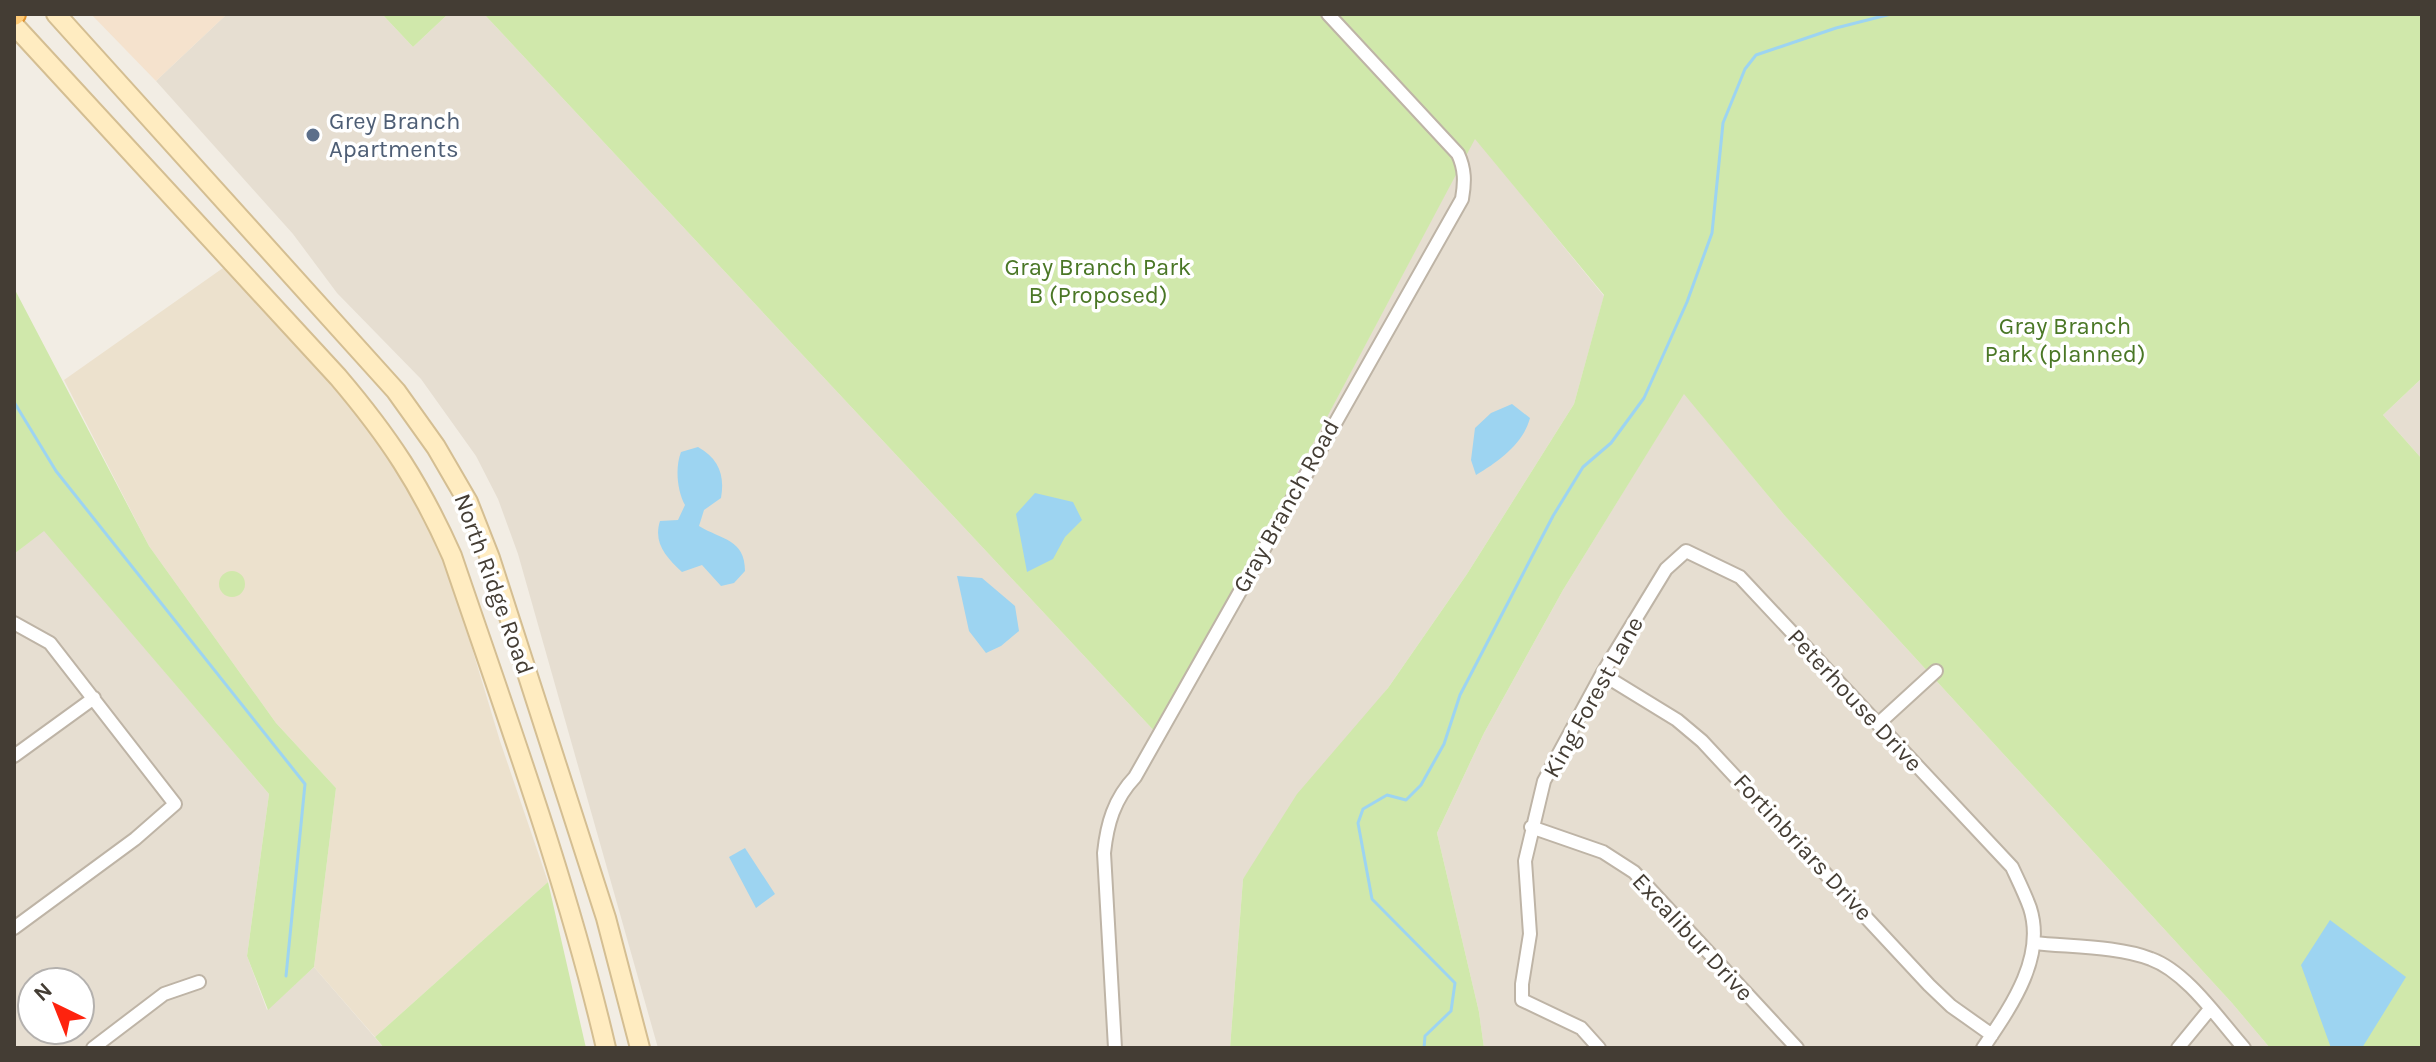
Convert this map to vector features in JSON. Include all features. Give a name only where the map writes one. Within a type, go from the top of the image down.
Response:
[{"type":"main road","name":"North Ridge Road","points":[[56,14],[396,391],[432,441],[468,502],[490,558],[606,918],[640,1048]]},
{"type":"main road","name":"North Ridge Road","points":[[14,25],[338,377],[380,426],[403,459],[432,511],[452,556],[563,890],[589,975],[606,1048]]},
{"type":"main road","points":[[198,223],[224,201]]},
{"type":"main road","points":[[403,459],[432,441]]},
{"type":"street","name":"Gray Branch Road","points":[[1115,1048],[1104,853],[1106,829],[1114,806],[1143,763],[1462,199],[1463,164],[1458,154],[1328,14]]},
{"type":"street","name":"King Forest Lane","points":[[1599,1048],[1581,1028],[1522,1000],[1530,934],[1525,861],[1544,781],[1602,674],[1666,569],[1686,551]]},
{"type":"street","name":"Peterhouse Drive","points":[[1686,551],[1740,577],[2012,867],[2030,910],[2034,943]]},
{"type":"street","points":[[14,623],[50,643],[175,804],[135,839],[14,928]]},
{"type":"street","points":[[1878,724],[1936,671]]},
{"type":"street","name":"Fortinbriars Drive","points":[[1602,674],[1677,720],[1702,741],[1929,985],[1951,1006],[1992,1035]]},
{"type":"street","points":[[14,756],[94,698]]},
{"type":"street","name":"Excalibur Drive","points":[[1531,827],[1603,852],[1634,872],[1797,1048]]},
{"type":"street","points":[[1983,1048],[2024,980],[2034,943],[2152,959],[2175,972],[2244,1048]]},
{"type":"street","points":[[93,1048],[164,994],[199,982]]},
{"type":"street","points":[[2178,1048],[2210,1009]]},
{"type":"shaded area","points":[[91,14],[227,14],[156,81]]},
{"type":"shaded area","points":[[227,14],[382,14],[413,47],[448,14],[484,14],[1158,735],[1475,138],[1604,296],[1574,404],[1467,574],[1388,688],[1243,879],[1230,1048],[658,1048],[518,554],[498,499],[476,456],[421,379],[337,293],[293,234],[156,81]]},
{"type":"shaded area","points":[[223,268],[334,382],[376,432],[429,517],[548,882],[375,1037],[314,967],[336,788],[276,723],[149,546],[64,380]]},
{"type":"shaded area","points":[[2422,378],[2422,459],[2383,415]]},
{"type":"shaded area","points":[[1684,393],[1785,516],[2270,1048],[1484,1048],[1479,1012],[1437,833],[1484,733],[1563,590]]},
{"type":"shaded area","points":[[44,530],[269,794],[247,956],[267,1010],[314,967],[384,1048],[14,1048],[14,554]]},
{"type":"green space","points":[[382,14],[448,14],[413,47]]},
{"type":"green space","points":[[484,14],[2422,14],[2422,378],[2383,415],[2422,459],[2422,1048],[2270,1048],[1785,516],[1684,394],[1563,590],[1484,733],[1437,833],[1479,1012],[1484,1048],[1230,1048],[1243,879],[1297,794],[1388,688],[1467,574],[1574,404],[1604,295],[1475,139],[1158,735]]},
{"type":"green space","points":[[14,288],[149,546],[276,723],[336,788],[314,967],[268,1010],[247,956],[269,794],[44,531],[14,554]]},
{"type":"green space","points":[[232,571],[241,575],[245,584],[241,593],[232,597],[223,593],[219,584],[223,575]]},
{"type":"green space","points":[[548,882],[586,1048],[384,1048],[375,1037]]},
{"type":"water","points":[[1512,404],[1530,418],[1527,427],[1509,451],[1476,475],[1471,460],[1475,428],[1491,413]]},
{"type":"water","points":[[698,447],[716,462],[722,482],[721,498],[704,510],[699,526],[737,546],[744,560],[745,571],[734,583],[721,586],[702,565],[682,572],[666,555],[658,536],[660,521],[678,520],[685,505],[678,479],[681,452]]},
{"type":"water","points":[[1035,493],[1073,502],[1082,520],[1065,537],[1053,559],[1027,572],[1016,514]]},
{"type":"water","points":[[957,576],[982,578],[1015,606],[1019,631],[1001,646],[986,653],[969,631]]},
{"type":"water","points":[[745,848],[775,894],[756,908],[729,857]]},
{"type":"water","points":[[2330,920],[2406,977],[2362,1048],[2331,1048],[2301,965]]},
{"type":"waterway","points":[[1424,1048],[1425,1036],[1451,1011],[1455,983],[1372,899],[1358,823],[1363,809],[1387,795],[1406,800],[1421,785],[1444,744],[1460,695],[1553,516],[1583,467],[1611,443],[1644,398],[1687,302],[1712,233],[1723,123],[1745,69],[1756,55],[1836,28],[1891,14]]},
{"type":"waterway","points":[[14,402],[56,471],[305,784],[286,976]]},
{"type":"place","name":"Grey Branch Apartments","points":[[313,135]]},
{"type":"park label","name":"Gray Branch Park B (Proposed)","points":[[1098,281]]},
{"type":"park label","name":"Gray Branch Park (planned)","points":[[2065,340]]}]
